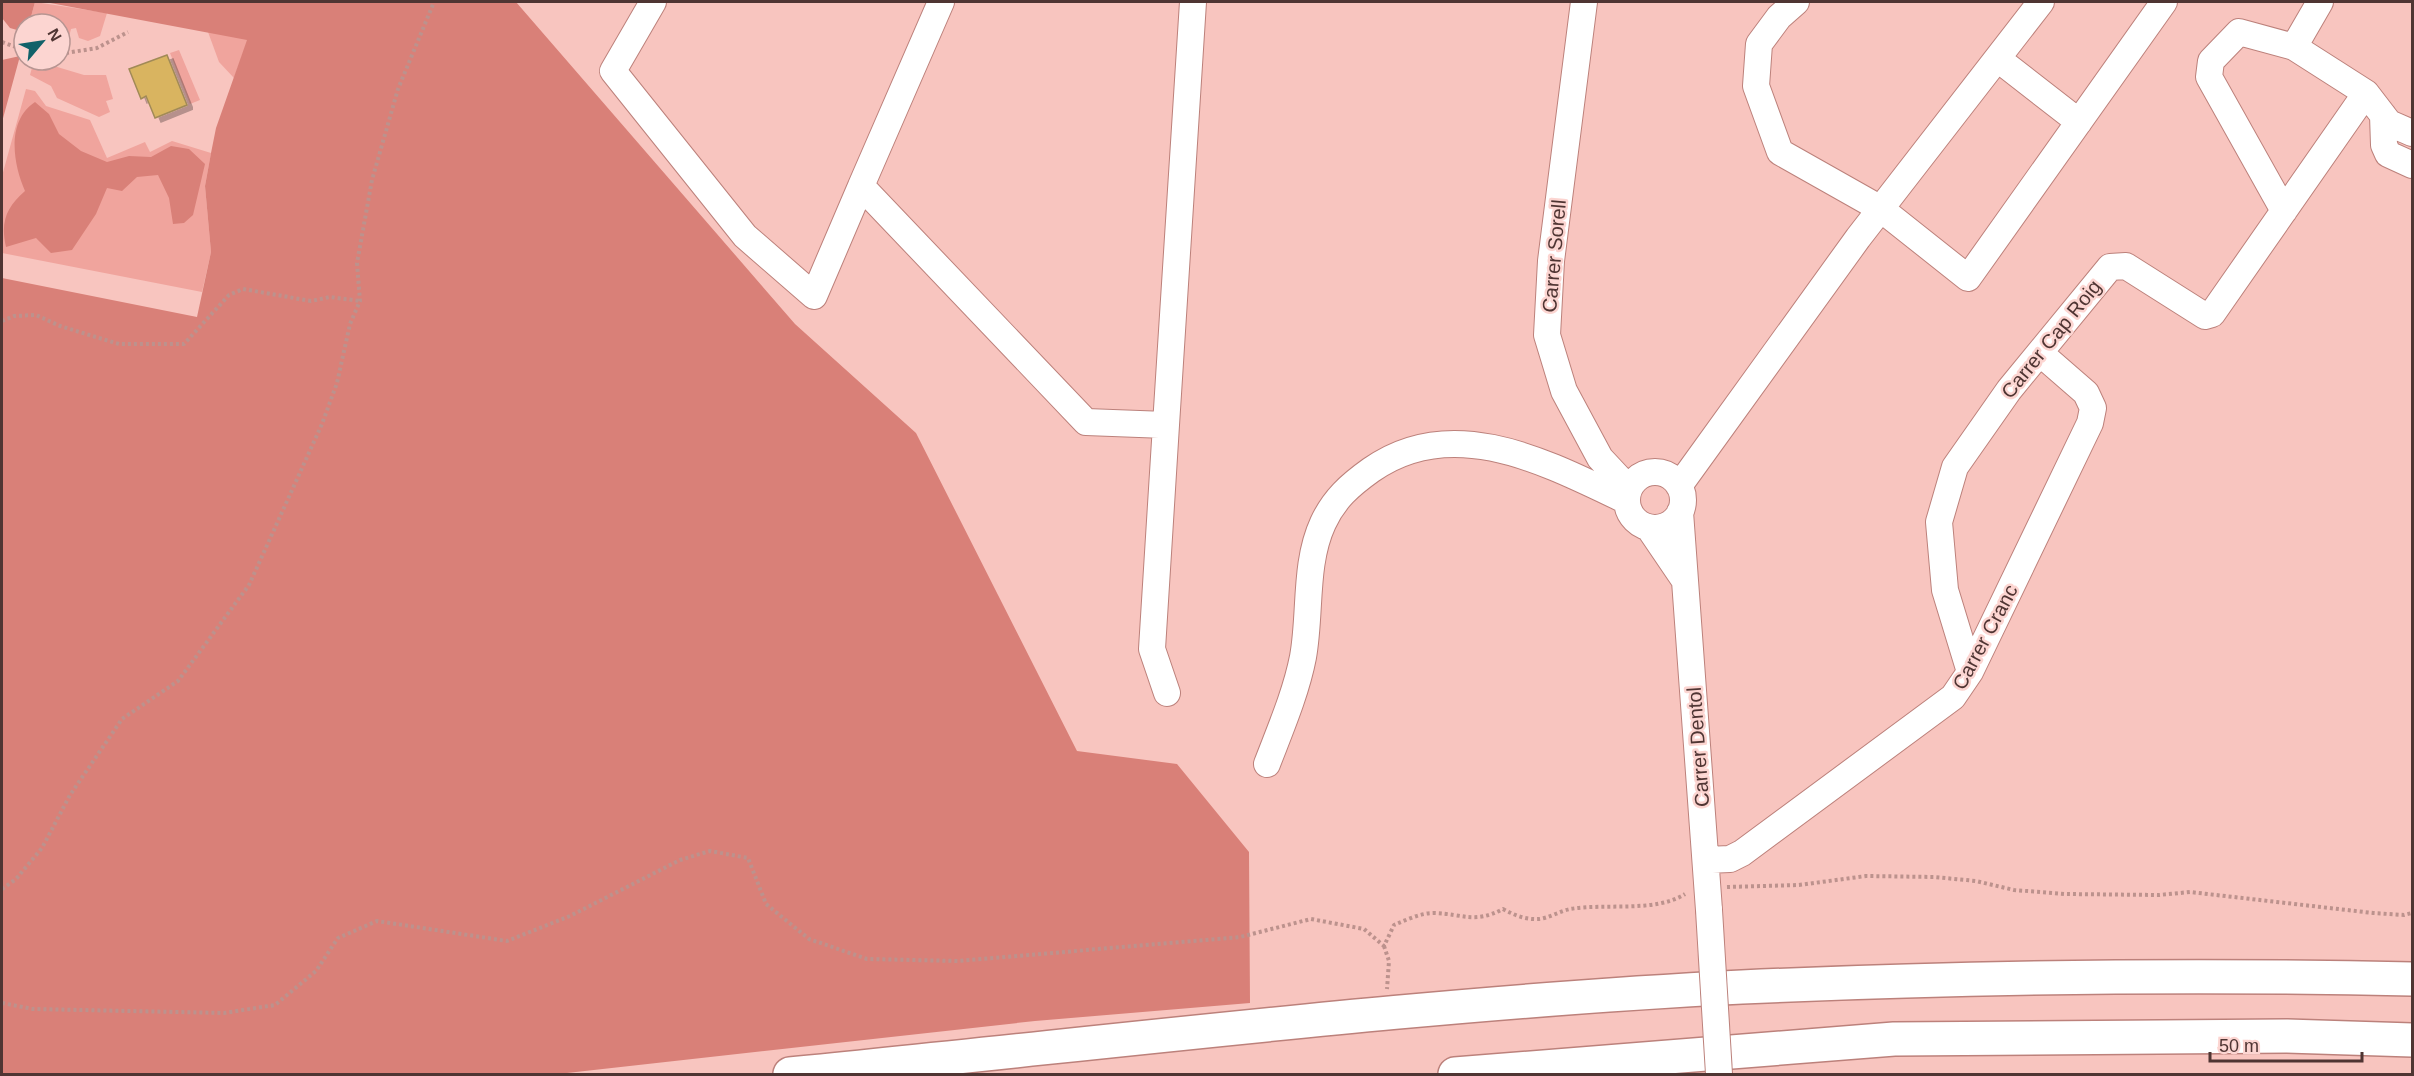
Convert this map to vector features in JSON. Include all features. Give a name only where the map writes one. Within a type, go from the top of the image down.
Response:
[{"type":"highway","points":[[790,1074],[1466,1007],[1741,988],[2029,978],[2412,979]]},
{"type":"highway","points":[[1455,1074],[1894,1039],[2287,1036],[2412,1040]]},
{"type":"street","points":[[653,2],[613,71],[745,236],[814,296],[941,2]]},
{"type":"street","points":[[1167,693],[1152,649],[1193,2]]},
{"type":"street","name":"Carrer Sorell","points":[[1584,2],[1551,261],[1547,335],[1564,391],[1600,458],[1628,495]]},
{"type":"street","points":[[1796,2],[1779,17],[1759,44],[1756,86],[1780,152],[1881,209],[1968,278],[2164,2]]},
{"type":"street","points":[[1679,486],[1881,209],[2041,2]]},
{"type":"street","points":[[2294,47],[2320,2]]},
{"type":"street","points":[[2284,211],[2209,77],[2211,61],[2239,32],[2294,47],[2366,93],[2386,119],[2412,133]]},
{"type":"street","points":[[1998,59],[2079,122]]},
{"type":"street","name":"Carrer Cap Roig","points":[[1975,665],[1945,590],[1939,522],[1955,467],[2009,390],[2110,267],[2126,266],[2151,279],[2205,316],[2212,314],[2366,93]]},
{"type":"street","points":[[2386,119],[2384,145],[2388,154],[2412,165]]},
{"type":"street","points":[[861,186],[1086,422],[1166,425]]},
{"type":"street","name":"Carrer Cranc","points":[[1706,860],[1731,859],[1742,853],[1953,697],[1975,665],[2090,423],[2093,408],[2086,393],[2040,353]]},
{"type":"street","points":[[1563,471],[1580,459],[1590,440]]},
{"type":"street","points":[[1267,764],[1303,658],[1314,554],[1322,524],[1336,498],[1377,466],[1429,444],[1452,442],[1475,445],[1563,471],[1628,495]]},
{"type":"street","points":[[1657,472],[1673,479],[1679,486],[1683,504],[1680,512],[1667,525],[1649,528],[1633,518],[1628,495],[1639,477],[1657,472]]},
{"type":"street","name":"Carrer Dentol","points":[[1680,512],[1709,899],[1719,1074]]},
{"type":"street","name":"Carrer Dentol","points":[[1649,528],[1686,584]]},
{"type":"street","points":[[1954,617],[1975,630],[1985,628],[1998,619]]},
{"type":"path","points":[[2,889],[16,879],[42,848],[70,795],[122,719],[178,681],[249,585],[337,383],[350,324],[360,301],[357,263],[372,180],[398,89],[434,2]]},
{"type":"path","points":[[72,52],[97,48],[128,32]]},
{"type":"path","points":[[2,321],[14,316],[36,315],[60,326],[119,344],[184,344],[229,295],[243,289],[311,301],[330,297],[360,301]]},
{"type":"path","points":[[2,1003],[43,1009],[225,1013],[275,1005],[316,971],[338,938],[377,921],[507,941],[570,916],[680,860],[710,851],[748,858],[766,904],[809,939],[867,959],[958,961],[1240,937],[1311,919],[1364,929],[1384,945],[1389,961],[1386,996]]},
{"type":"path","points":[[1384,945],[1394,926],[1422,914],[1433,913],[1484,919],[1503,909],[1516,916],[1539,919],[1570,909],[1614,904],[1660,904],[1680,898],[1695,888],[1709,899],[1866,876],[1934,877],[1976,881],[2014,890],[2065,894],[2159,895],[2190,892],[2373,913],[2404,915],[2412,913]]},
{"type":"shaded area","points":[[2,2],[35,2],[32,12],[12,12],[12,29],[2,18]]},
{"type":"shaded area","points":[[35,2],[107,13],[100,36],[88,41],[79,38],[76,28],[72,29],[72,12],[32,12]]},
{"type":"shaded area","points":[[45,2],[516,2],[795,324],[916,433],[1077,751],[1177,764],[1249,852],[1250,1003],[1035,1021],[558,1074],[2,1074],[2,278],[197,317],[211,252],[205,186],[216,128],[247,40]]},
{"type":"shaded area","points":[[208,32],[248,39],[234,78],[219,62]]},
{"type":"shaded area","points":[[179,50],[200,100],[190,104],[170,53]]},
{"type":"shaded area","points":[[12,58],[12,72],[16,72],[2,122],[2,60]]},
{"type":"shaded area","points":[[72,71],[84,75],[106,75],[113,99],[106,101],[110,112],[99,117],[57,98],[51,86],[30,75],[31,72]]},
{"type":"shaded area","points":[[26,89],[35,91],[46,106],[90,120],[107,158],[145,142],[150,152],[172,141],[211,153],[205,186],[211,252],[202,292],[2,253],[2,176]]},
{"type":"shaded area","points":[[35,102],[49,114],[59,134],[81,151],[107,162],[129,156],[151,157],[171,146],[189,149],[205,164],[193,215],[184,223],[173,224],[169,198],[158,175],[137,177],[122,191],[107,188],[96,214],[72,250],[51,253],[36,238],[6,247],[4,230],[9,209],[25,191],[15,156],[16,131],[26,110]]},
{"type":"building","points":[[167,55],[187,105],[155,118],[146,96],[141,99],[129,69]]}]
